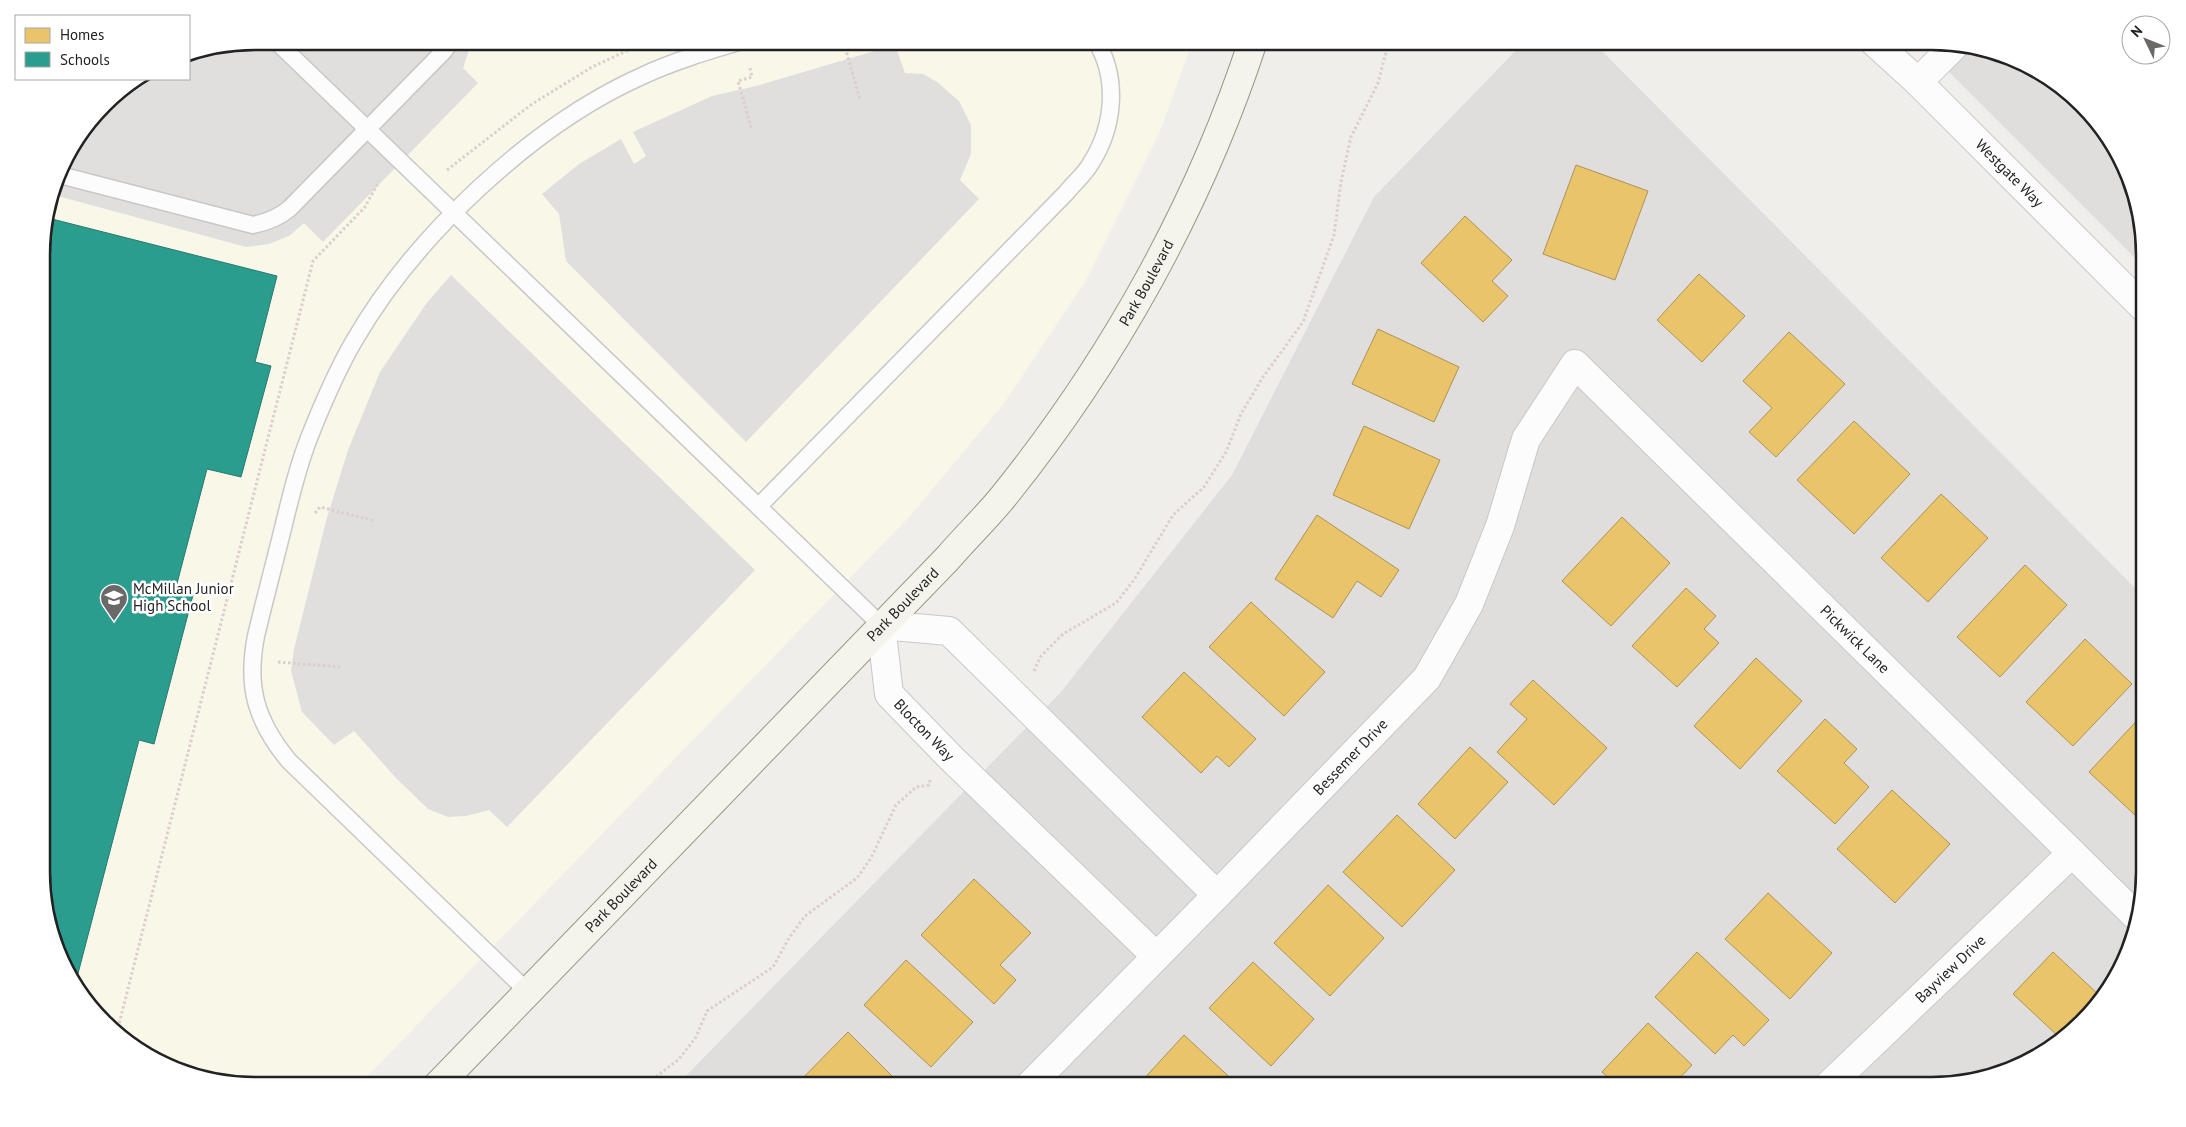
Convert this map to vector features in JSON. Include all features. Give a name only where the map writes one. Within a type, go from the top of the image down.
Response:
[{"type":"main road","name":"Park Boulevard","points":[[446,1077],[1002,499],[1070,408],[1143,292],[1217,139],[1250,50]]},
{"type":"street","name":"Westgate Way","points":[[1883,50],[1918,82],[2136,300]]},
{"type":"street","points":[[1918,82],[1948,51]]},
{"type":"street","name":"Pickwick Lane","points":[[1574,364],[2132,912]]},
{"type":"street","name":"Bessemer Drive","points":[[1038,1077],[1427,678],[1469,604],[1500,526],[1526,439],[1574,364]]},
{"type":"street","points":[[881,625],[949,631],[1217,895]]},
{"type":"street","name":"Blocton Way","points":[[881,625],[889,694],[951,758],[1156,956]]},
{"type":"street","name":"Bayview Drive","points":[[1837,1077],[2072,852]]},
{"type":"lane","points":[[285,50],[881,625]]},
{"type":"lane","points":[[66,177],[253,224],[278,218],[289,210],[368,131],[445,50]]},
{"type":"lane","points":[[528,992],[289,761],[274,742],[264,724],[256,703],[251,660],[288,510],[308,440],[321,408],[354,341],[374,308],[423,246],[454,213],[515,156],[577,112],[616,89],[666,65],[714,50]]},
{"type":"lane","points":[[759,506],[1066,193],[1091,164],[1106,133],[1112,105],[1105,64],[1100,50]]},
{"type":"path","points":[[441,164],[447,170],[532,104],[592,67],[629,50]]},
{"type":"path","points":[[846,50],[860,100]]},
{"type":"path","points":[[1033,673],[1041,656],[1063,634],[1116,603],[1134,580],[1173,515],[1204,487],[1226,452],[1241,414],[1263,377],[1303,322],[1334,235],[1341,182],[1351,137],[1378,83],[1387,50]]},
{"type":"path","points":[[750,68],[752,77],[738,80],[752,131]]},
{"type":"path","points":[[119,1025],[313,261],[365,207],[379,181]]},
{"type":"path","points":[[311,516],[320,507],[375,521]]},
{"type":"path","points":[[275,662],[340,667]]},
{"type":"path","points":[[656,1077],[679,1060],[696,1037],[707,1011],[772,966],[805,916],[857,878],[871,858],[896,805],[916,787],[930,785],[931,780]]},
{"type":"shaded area","points":[[242,50],[1190,50],[1160,131],[1087,279],[1005,402],[911,515],[367,1077],[242,1077],[215,1073],[189,1066],[165,1056],[130,1035],[92,997],[71,962],[57,925],[50,885],[50,242],[54,215],[61,189],[71,165],[85,141],[110,110],[130,92],[150,80],[190,80],[190,61],[215,54]]},
{"type":"shaded area","points":[[242,50],[469,50],[463,68],[478,83],[323,242],[304,223],[289,236],[269,244],[246,247],[59,196],[71,165],[85,141],[110,110],[130,92],[150,80],[190,80],[190,61],[215,54]]},
{"type":"shaded area","points":[[878,50],[897,50],[905,73],[923,74],[937,82],[959,101],[971,125],[971,154],[960,180],[979,199],[746,442],[566,261],[559,214],[542,194],[579,164],[621,139],[634,164],[646,156],[633,132],[712,96],[756,86]]},
{"type":"shaded area","points":[[1516,50],[1601,50],[2136,589],[2136,885],[2132,912],[2125,938],[2115,962],[2094,997],[2056,1035],[2021,1056],[1984,1070],[1944,1077],[685,1077],[1061,692],[1232,475],[1374,197]]},
{"type":"shaded area","points":[[1927,50],[1944,50],[1971,54],[1997,61],[2021,71],[2045,85],[2076,110],[2101,141],[2115,165],[2125,189],[2132,215],[2136,242],[2136,259]]},
{"type":"shaded area","points":[[451,275],[755,570],[507,827],[489,810],[466,816],[448,817],[428,809],[396,778],[354,731],[334,745],[302,712],[291,671],[294,649],[326,521],[348,450],[380,372],[426,304]]},
{"type":"building: Homes","points":[[1576,165],[1648,191],[1615,280],[1543,254]]},
{"type":"building: Homes","points":[[1465,216],[1512,260],[1492,281],[1508,296],[1483,322],[1421,263]]},
{"type":"building: Homes","points":[[1699,274],[1745,316],[1702,362],[1657,320]]},
{"type":"building: Homes","points":[[1378,329],[1459,367],[1434,422],[1352,384]]},
{"type":"building: Homes","points":[[1789,332],[1845,384],[1776,457],[1749,432],[1772,408],[1743,381]]},
{"type":"building: Homes","points":[[1854,421],[1910,474],[1854,534],[1797,480]]},
{"type":"building: Homes","points":[[1364,426],[1440,460],[1409,529],[1333,495]]},
{"type":"building: Homes","points":[[1941,494],[1988,538],[1928,602],[1881,558]]},
{"type":"building: Homes","points":[[1317,515],[1399,570],[1381,597],[1357,581],[1333,618],[1275,579]]},
{"type":"building: Homes","points":[[1622,517],[1670,563],[1611,626],[1562,581]]},
{"type":"building: Homes","points":[[2025,565],[2067,605],[2000,677],[1957,637]]},
{"type":"building: Homes","points":[[1686,588],[1716,616],[1704,629],[1719,643],[1677,687],[1632,646]]},
{"type":"building: Homes","points":[[1251,602],[1325,672],[1284,716],[1209,647]]},
{"type":"building: Homes","points":[[2085,639],[2132,684],[2073,746],[2026,702]]},
{"type":"building: Homes","points":[[1756,658],[1802,701],[1740,769],[1694,726]]},
{"type":"building: Homes","points":[[1184,672],[1256,739],[1229,767],[1217,756],[1201,773],[1142,717]]},
{"type":"building: Homes","points":[[1533,680],[1607,748],[1554,805],[1497,752],[1527,719],[1510,704]]},
{"type":"building: Homes","points":[[1825,719],[1857,749],[1844,763],[1869,787],[1835,824],[1777,771]]},
{"type":"building: Homes","points":[[2136,722],[2136,816],[2089,772]]},
{"type":"building: Homes","points":[[1470,747],[1508,782],[1455,839],[1418,804]]},
{"type":"building: Homes","points":[[1892,790],[1950,844],[1895,903],[1837,849]]},
{"type":"building: Homes","points":[[1397,815],[1455,870],[1402,927],[1343,872]]},
{"type":"building: Homes","points":[[974,879],[1031,933],[1000,965],[1016,980],[994,1004],[921,935]]},
{"type":"building: Homes","points":[[1328,885],[1384,938],[1330,996],[1274,943]]},
{"type":"building: Homes","points":[[1768,893],[1832,953],[1790,999],[1725,939]]},
{"type":"building: Homes","points":[[1697,952],[1769,1020],[1744,1046],[1733,1035],[1715,1054],[1655,997]]},
{"type":"building: Homes","points":[[2053,952],[2097,993],[2076,1017],[2056,1035],[2013,994]]},
{"type":"building: Homes","points":[[906,960],[973,1022],[931,1067],[864,1005]]},
{"type":"building: Homes","points":[[1253,962],[1314,1019],[1271,1066],[1209,1008]]},
{"type":"building: Homes","points":[[1648,1023],[1692,1065],[1681,1077],[1608,1077],[1602,1072]]},
{"type":"building: Homes","points":[[848,1032],[893,1077],[804,1077]]},
{"type":"building: Homes","points":[[1184,1035],[1229,1077],[1146,1077]]},
{"type":"building: Schools","name":"McMillan Junior High School","points":[[53,219],[277,276],[255,362],[271,366],[241,477],[207,469],[175,591],[193,595],[154,744],[139,740],[78,974],[61,938],[54,912],[50,885],[50,242]]},
{"type":"place","name":"McMillan Junior High School","points":[[114,622]]}]
